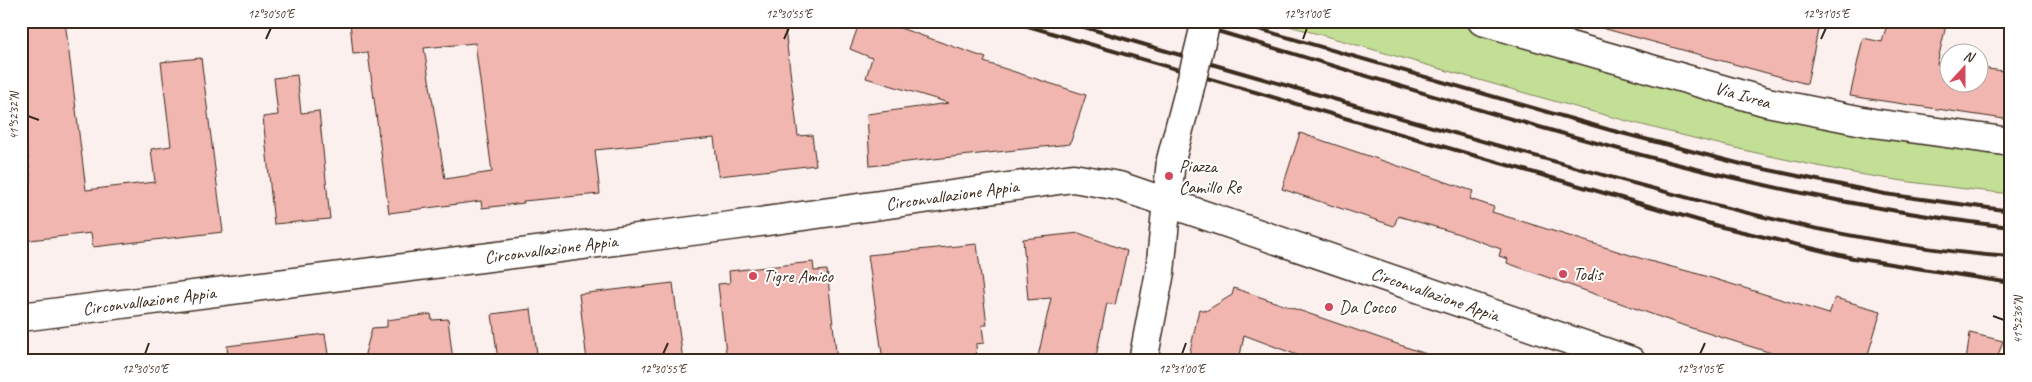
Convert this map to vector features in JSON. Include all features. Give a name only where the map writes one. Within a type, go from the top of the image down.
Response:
[{"type":"street","points":[[1143,361],[1160,272],[1171,160],[1206,21]]},
{"type":"street","name":"Via Ivrea","points":[[1482,21],[1546,30],[1768,102],[1892,126],[2011,142]]},
{"type":"street","name":"Circonvallazione Appia","points":[[21,317],[721,227],[1051,180],[1079,179],[1113,184],[1631,361]]},
{"type":"green space","points":[[1271,21],[1447,21],[1708,96],[2011,151],[2011,194],[1868,176],[1702,140],[1630,122]]},
{"type":"green space","points":[[21,102],[31,182],[21,184]]},
{"type":"building","points":[[21,21],[65,21],[86,190],[155,182],[151,149],[171,146],[161,62],[201,58],[223,232],[93,247],[91,233],[21,241],[21,184],[31,182],[21,102]]},
{"type":"building","points":[[350,21],[784,21],[798,136],[812,135],[816,165],[719,176],[714,138],[595,150],[600,194],[523,201],[524,203],[482,208],[481,201],[389,213],[368,53],[353,54]],"holes":[[[475,43],[492,172],[445,179],[424,48]]]},
{"type":"building","points":[[860,21],[880,21],[986,58],[984,62],[1086,95],[1070,144],[870,166],[867,114],[949,103],[866,78],[872,58],[850,49]]},
{"type":"building","points":[[1603,21],[1788,21],[1818,30],[1807,84],[1602,28]]},
{"type":"building","points":[[1888,21],[1947,21],[1942,42],[1940,42],[1937,64],[1940,64],[1940,92],[1990,92],[1990,69],[2011,72],[2011,120],[1850,96],[1863,38],[1882,42]]},
{"type":"building","points":[[297,75],[301,113],[319,111],[330,219],[274,224],[263,117],[278,115],[274,78]]},
{"type":"building","points":[[1300,133],[1473,191],[1470,199],[1494,207],[1492,212],[1646,260],[1829,314],[1835,298],[1881,311],[1866,361],[1797,361],[1685,326],[1507,263],[1508,259],[1499,256],[1501,249],[1456,233],[1398,216],[1394,226],[1282,189]]},
{"type":"building","points":[[1079,233],[1127,251],[1115,305],[1107,303],[1095,361],[1037,361],[1051,298],[1028,300],[1023,239]]},
{"type":"building","points":[[977,244],[987,325],[982,325],[984,343],[976,344],[977,361],[883,361],[868,255]]},
{"type":"building","points":[[813,262],[814,271],[827,270],[837,361],[727,361],[718,284],[730,283],[729,271]]},
{"type":"building","points":[[673,283],[683,361],[587,361],[579,294]]},
{"type":"building","points":[[1234,288],[1435,357],[1434,361],[1313,361],[1244,335],[1239,361],[1188,361],[1199,309],[1206,311],[1232,295]]},
{"type":"building","points":[[531,309],[538,361],[498,361],[492,314]]},
{"type":"building","points":[[431,314],[432,320],[448,319],[453,361],[363,361],[372,328],[387,327],[387,320]]},
{"type":"building","points":[[1970,333],[2003,341],[1996,361],[1966,361]]},
{"type":"building","points":[[325,334],[329,361],[228,361],[227,346]]},
{"type":"railway","points":[[1010,21],[1718,226],[1853,258],[2011,283]]},
{"type":"railway","points":[[1064,21],[1234,71],[1700,201],[1823,230],[1885,242],[2011,257]]},
{"type":"railway","points":[[1183,21],[1490,113],[1696,169],[1800,193],[1905,212],[2011,227]]},
{"type":"railway","points":[[1231,21],[1610,130],[1745,165],[1885,194],[2011,211]]},
{"type":"place","name":"Piazza Camillo Re","points":[[1169,176]]},
{"type":"place","name":"Todis","points":[[1563,274]]},
{"type":"place","name":"Tigre Amico","points":[[753,276]]},
{"type":"place","name":"Da Cocco","points":[[1329,307]]}]
